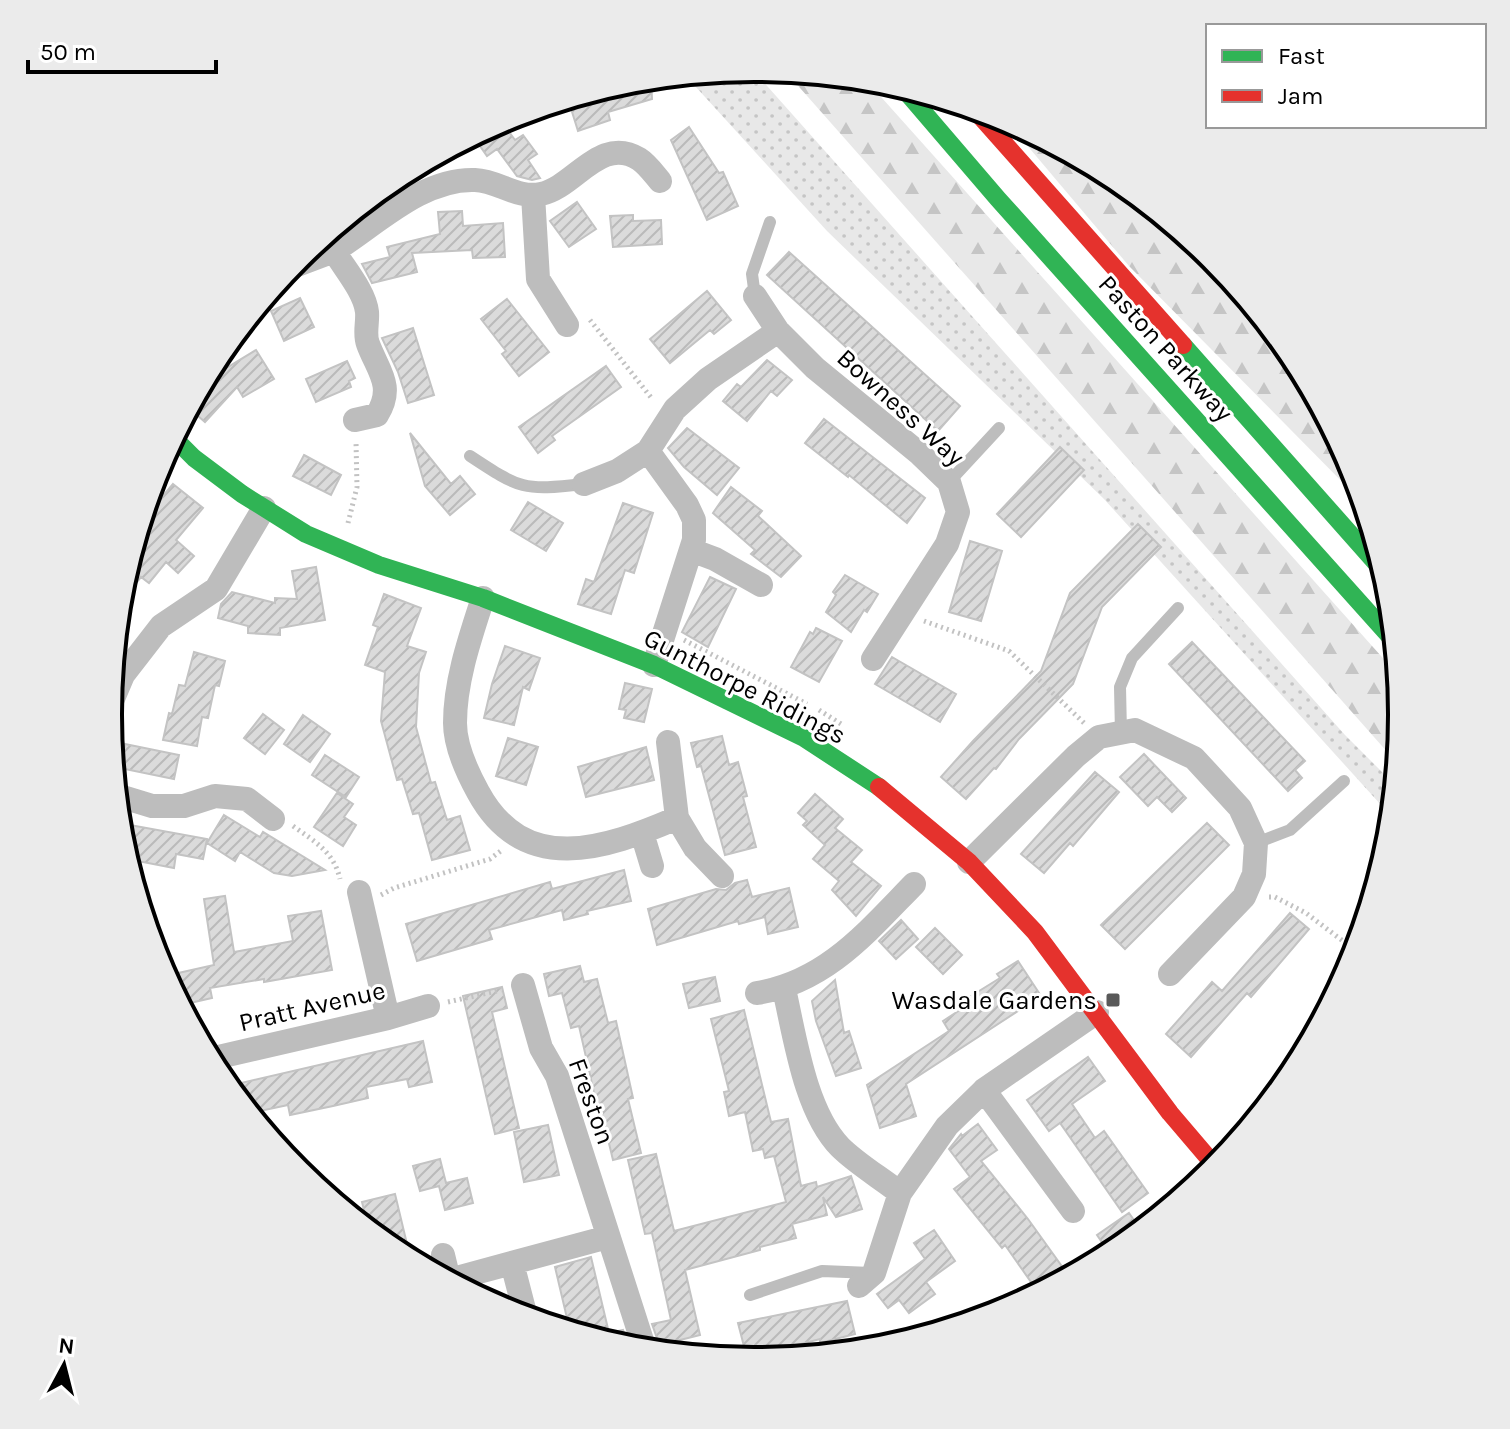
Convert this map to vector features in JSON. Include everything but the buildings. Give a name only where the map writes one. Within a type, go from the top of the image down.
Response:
[{"type":"main road","name":"Paston Parkway","points":[[916,103],[1008,211],[1381,627]]},
{"type":"main road","name":"Paston Parkway","points":[[990,128],[1366,552]]},
{"type":"main road","name":"Gunthorpe Ridings","points":[[183,447],[264,508],[331,546],[379,565],[483,598],[654,665],[804,738],[880,787],[969,862],[1035,932],[1170,1113],[1207,1157]]},
{"type":"street","points":[[319,257],[334,251],[404,204],[437,187],[461,181],[484,181],[520,194],[533,195],[555,189],[600,156],[612,153],[641,160],[660,181]]},
{"type":"street","points":[[533,195],[538,279],[575,318]]},
{"type":"street","points":[[334,251],[363,299],[367,311],[367,342],[383,376],[385,402],[377,415],[355,420]]},
{"type":"street","name":"Bowness Way","points":[[755,296],[778,331],[815,368],[920,454],[949,482],[958,512],[947,544],[873,659]]},
{"type":"street","points":[[584,484],[617,471],[648,451],[675,409],[708,379],[778,331]]},
{"type":"street","points":[[648,451],[687,505],[694,520],[694,540],[654,665]]},
{"type":"street","points":[[125,665],[161,626],[216,589],[264,508]]},
{"type":"street","points":[[691,550],[715,559],[761,585]]},
{"type":"street","points":[[483,598],[457,691],[455,727],[465,768],[490,813],[520,839],[555,848],[591,848],[642,833],[677,818]]},
{"type":"street","points":[[969,862],[1076,756],[1110,735],[1135,730],[1194,758],[1240,808],[1256,843],[1254,874],[1244,897],[1170,974]]},
{"type":"street","points":[[668,742],[677,818],[695,848],[722,876]]},
{"type":"street","points":[[128,799],[152,806],[184,806],[215,796],[247,799],[273,819]]},
{"type":"street","points":[[642,833],[652,866]]},
{"type":"street","points":[[757,993],[784,989],[840,958],[914,884]]},
{"type":"street","points":[[360,899],[388,1018]]},
{"type":"street","name":"Freston","points":[[523,985],[541,1048],[557,1076],[641,1337]]},
{"type":"street","points":[[784,989],[801,1067],[818,1112],[839,1146],[900,1193]]},
{"type":"street","name":"Pratt Avenue","points":[[223,1056],[428,1006]]},
{"type":"street","points":[[866,1280],[900,1193],[947,1126],[984,1090],[1097,1012]]},
{"type":"street","points":[[984,1090],[1073,1211]]},
{"type":"street","points":[[464,1276],[608,1237]]},
{"type":"street","points":[[443,1255],[446,1266]]},
{"type":"street","points":[[512,1263],[522,1302]]},
{"type":"lane","points":[[755,296],[752,274],[770,222]]},
{"type":"lane","points":[[949,482],[999,428]]},
{"type":"lane","points":[[470,456],[519,485],[539,489],[584,484]]},
{"type":"lane","points":[[1110,735],[1120,687],[1132,658],[1178,608]]},
{"type":"lane","points":[[1256,843],[1290,830],[1344,781]]},
{"type":"lane","points":[[750,1295],[822,1271],[866,1280]]},
{"type":"path","points":[[575,318],[668,420]]},
{"type":"path","points":[[355,420],[359,462],[357,487],[346,527],[360,530]]},
{"type":"path","points":[[904,614],[1009,651],[1110,735]]},
{"type":"path","points":[[273,819],[290,824],[324,848],[336,862],[342,886],[360,899],[490,859],[520,839]]},
{"type":"path","points":[[1244,897],[1275,897],[1306,913],[1345,942]]},
{"type":"path","points":[[428,1006],[523,985]]},
{"type":"green space","points":[[764,82],[1345,735],[1384,774],[1381,805],[1104,499],[827,231],[694,85]]},
{"type":"green space","points":[[796,83],[879,94],[1385,660],[1386,751]]},
{"type":"green space","points":[[1024,142],[1071,167],[1140,213],[1172,239],[1231,297],[1263,338],[1303,398],[1343,483],[1129,266]]},
{"type":"traffic: fast","points":[[916,103],[1381,627]]},
{"type":"traffic: fast","points":[[1183,345],[1366,552]]},
{"type":"traffic: fast","points":[[183,447],[242,494],[306,534],[379,565],[483,598],[654,665],[804,738],[879,787]]},
{"type":"traffic: jam","points":[[990,128],[1183,345]]},
{"type":"traffic: jam","points":[[879,787],[969,862],[1035,932],[1170,1113],[1207,1157]]},
{"type":"place","name":"Wasdale Gardens","points":[[1113,1000]]}]
